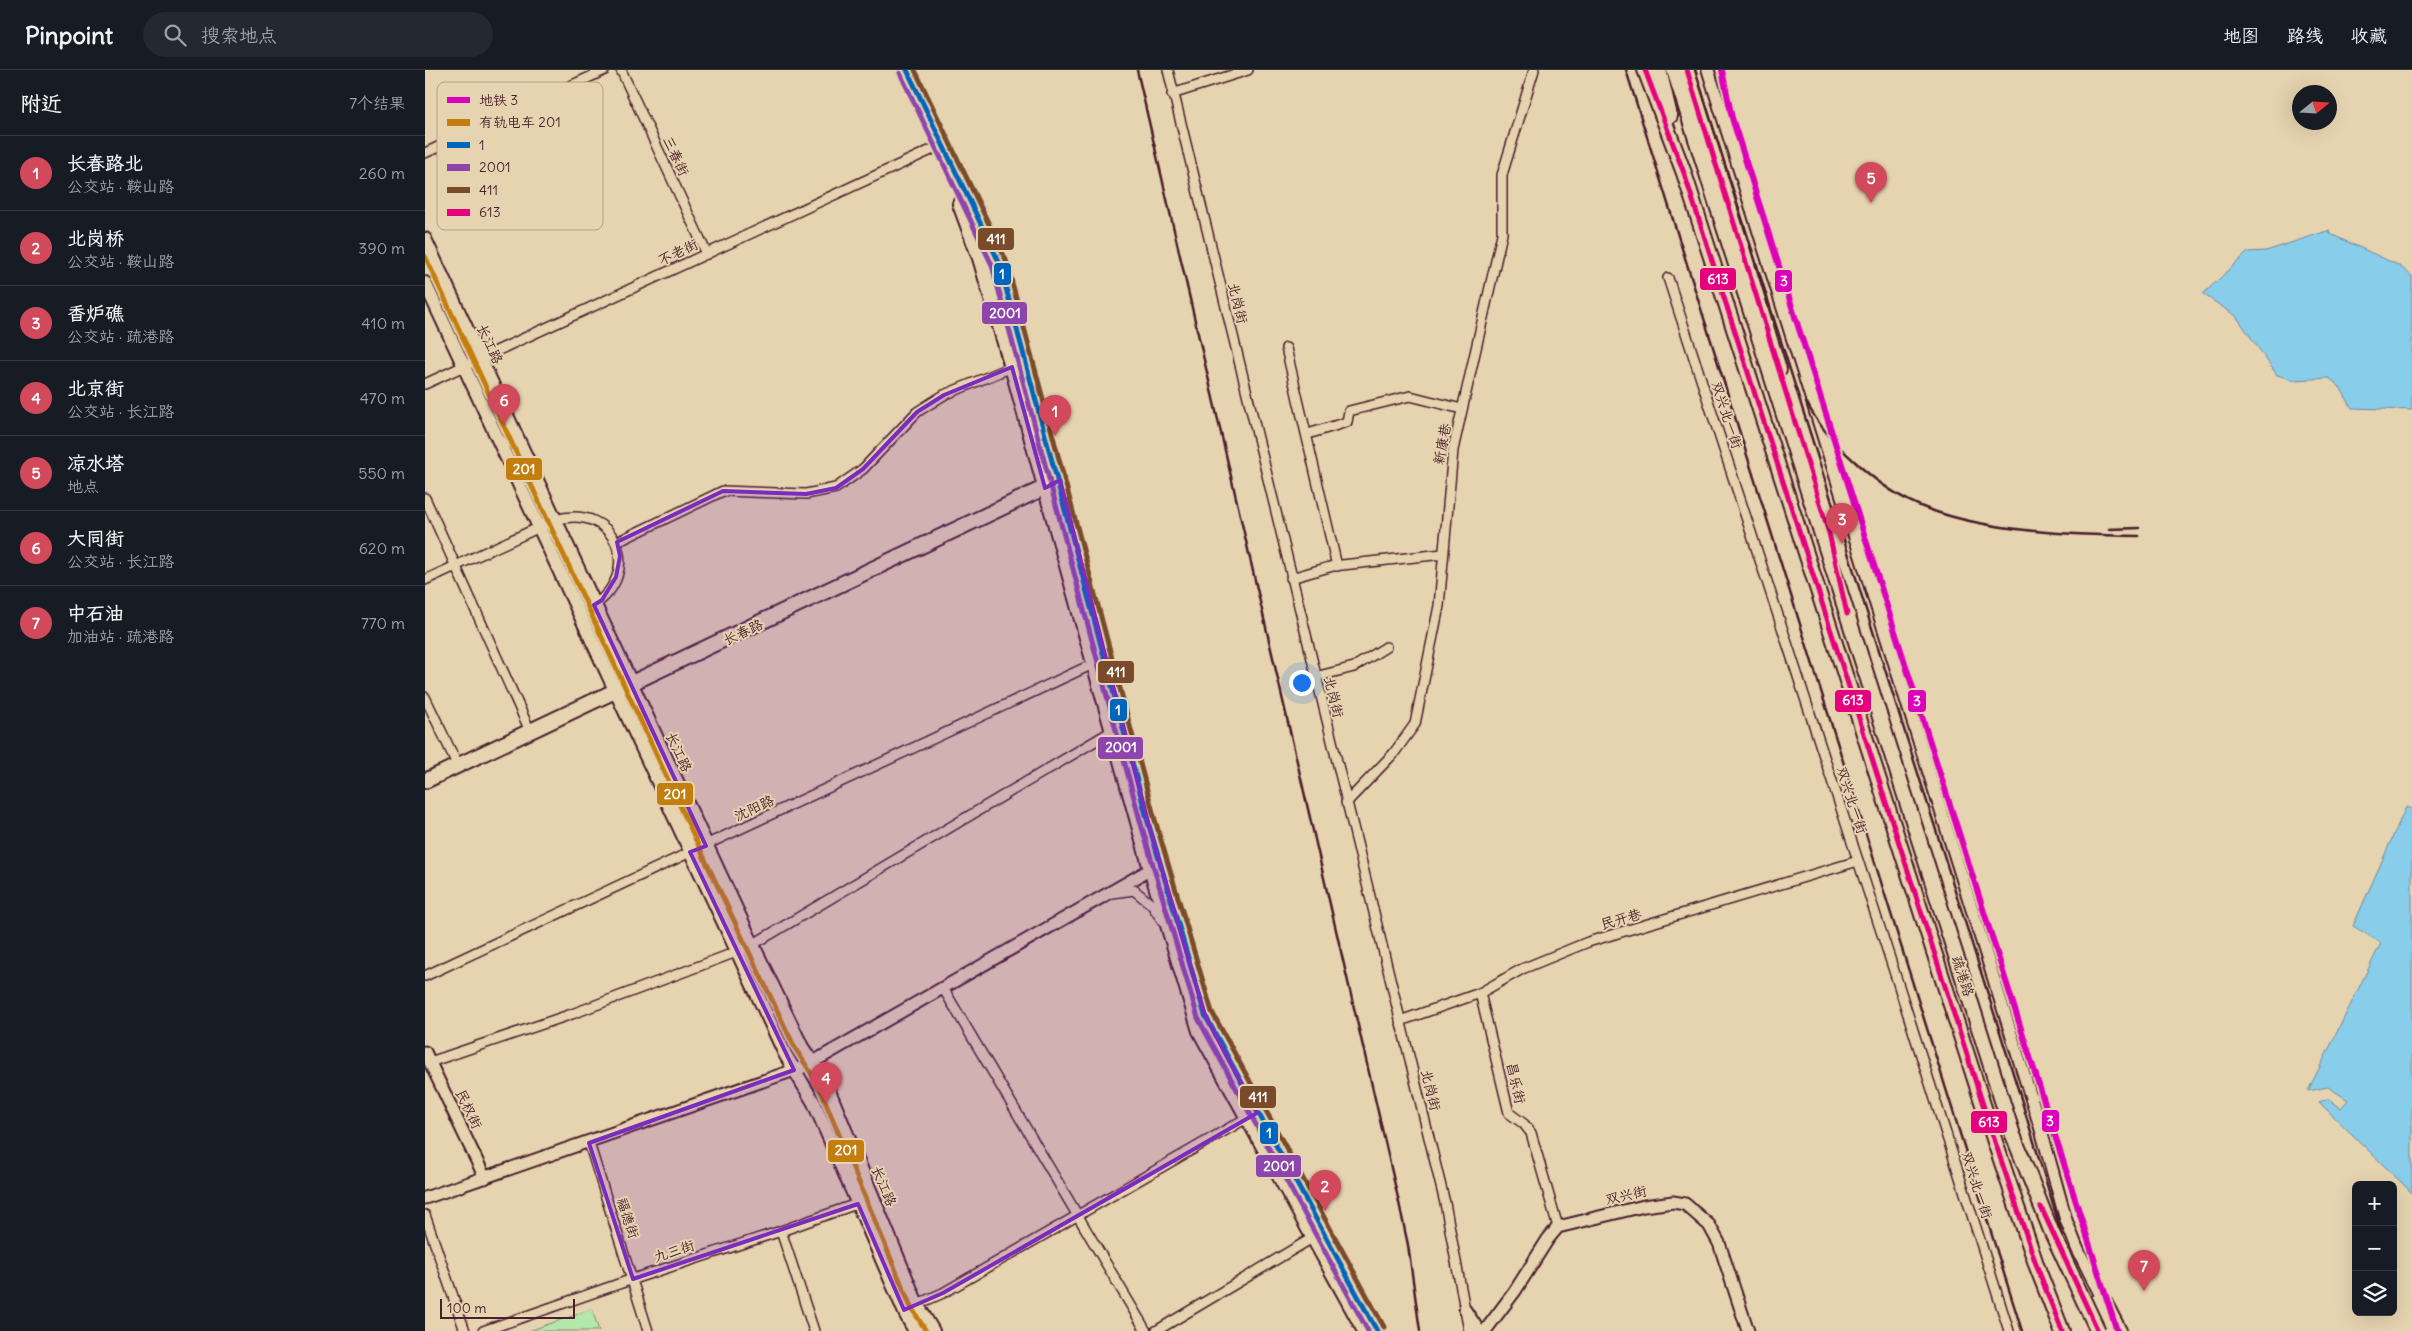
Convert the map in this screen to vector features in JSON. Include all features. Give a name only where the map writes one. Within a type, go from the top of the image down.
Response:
[{"type":"main road","points":[[897,70],[975,215],[981,221],[999,262],[1060,480],[1148,822],[1205,1015],[1252,1115],[1314,1237],[1365,1331]]},
{"type":"main road","points":[[907,70],[967,220],[1012,367],[1151,869],[1200,1030],[1252,1115],[1377,1331]]},
{"type":"main road","points":[[1645,70],[1684,173]]},
{"type":"main road","points":[[1659,70],[1684,173]]},
{"type":"main road","name":"疏港路","points":[[1674,70],[2013,1135],[2052,1234],[2098,1331]]},
{"type":"main road","name":"疏港路","points":[[1687,70],[1829,532],[1847,613]]},
{"type":"main road","name":"疏港路","points":[[1684,173],[1995,1142],[2037,1267],[2062,1331]]},
{"type":"main road","name":"长江路","points":[[425,239],[753,945],[802,1047],[825,1081],[917,1304],[933,1331]]},
{"type":"main road","points":[[425,283],[785,1054],[814,1103],[904,1310],[915,1331]]},
{"type":"main road","name":"长春路","points":[[425,781],[1060,480]]},
{"type":"main road","points":[[2100,1301],[2105,1331]]},
{"type":"main road","points":[[2100,1301],[2119,1331]]},
{"type":"street","points":[[579,82],[605,70]]},
{"type":"street","name":"三春街","points":[[621,70],[707,254]]},
{"type":"street","name":"北岗街","points":[[1168,70],[1172,94],[1445,1203],[1469,1331]]},
{"type":"street","points":[[1172,94],[1248,70]]},
{"type":"street","points":[[1527,70],[1528,89]]},
{"type":"street","name":"新康巷","points":[[1346,803],[1394,753],[1415,724],[1439,606],[1453,450],[1502,234],[1502,175],[1534,70]]},
{"type":"street","points":[[1708,70],[2037,1117],[2066,1220],[2100,1301]]},
{"type":"street","points":[[425,153],[437,147]]},
{"type":"street","name":"不老街","points":[[425,384],[938,147]]},
{"type":"street","name":"双兴北一街","points":[[1668,278],[2009,1331]]},
{"type":"street","points":[[1286,348],[1308,434],[1337,566]]},
{"type":"street","points":[[617,542],[723,491],[806,494],[836,488],[863,469],[917,412],[944,395],[1012,367]]},
{"type":"street","points":[[1308,434],[1347,422],[1349,411],[1410,396],[1462,409]]},
{"type":"street","points":[[425,498],[530,731]]},
{"type":"street","points":[[425,580],[457,567],[555,520],[574,517],[594,520],[606,526],[617,542],[620,556],[616,577],[602,600],[594,605]]},
{"type":"street","points":[[1291,578],[1337,566],[1443,554]]},
{"type":"street","points":[[1315,677],[1354,667],[1386,647]]},
{"type":"street","name":"沈阳路","points":[[425,976],[1093,664]]},
{"type":"street","points":[[425,697],[458,766]]},
{"type":"street","points":[[427,1057],[572,1014],[753,945],[1112,730]]},
{"type":"street","name":"民开巷","points":[[1400,1021],[1480,993],[1522,969],[1588,942],[1857,861]]},
{"type":"street","points":[[425,1198],[589,1143],[813,1062],[1151,869]]},
{"type":"street","points":[[1110,893],[1134,890],[1152,905],[1170,932]]},
{"type":"street","points":[[943,988],[1146,1331]]},
{"type":"street","name":"昌乐街","points":[[1480,993],[1509,1113],[1524,1124],[1531,1133],[1558,1227]]},
{"type":"street","name":"民权街","points":[[427,1057],[485,1178]]},
{"type":"street","points":[[904,1310],[943,1293],[1252,1115]]},
{"type":"street","name":"福德街","points":[[589,1143],[648,1331]]},
{"type":"street","name":"九三街","points":[[483,1331],[633,1279],[781,1231],[873,1198]]},
{"type":"street","name":"双兴街","points":[[1558,1227],[1659,1203],[1685,1204],[1709,1225],[1719,1243],[1748,1331]]},
{"type":"street","points":[[425,1214],[465,1331]]},
{"type":"street","points":[[1485,1331],[1558,1227]]},
{"type":"street","points":[[781,1231],[813,1331]]},
{"type":"street","points":[[1156,1331],[1314,1237]]},
{"type":"street","points":[[1465,1310],[1479,1331]]},
{"type":"highlighted area","points":[[1012,367],[1045,488],[1060,480],[1148,822],[1205,1015],[1257,1113],[943,1293],[904,1310],[858,1204],[633,1279],[589,1143],[794,1070],[690,852],[706,846],[594,605],[602,600],[616,577],[620,556],[617,542],[723,491],[806,494],[836,488],[863,469],[917,412],[944,395]]},
{"type":"green space","points":[[592,1309],[599,1331],[529,1331]]},
{"type":"water","points":[[2330,230],[2328,233],[2398,265],[2412,276],[2412,410],[2352,408],[2340,387],[2329,378],[2294,380],[2277,375],[2236,316],[2203,294],[2248,252],[2266,251]]},
{"type":"water","points":[[2406,807],[2412,809],[2412,1193],[2319,1102],[2329,1099],[2341,1108],[2348,1100],[2328,1087],[2308,1091],[2381,943],[2353,926]]},
{"type":"railway","points":[[1137,70],[1398,1198],[1408,1245],[1420,1331]]},
{"type":"railway","points":[[1626,70],[2022,1331]]},
{"type":"railway","points":[[1695,70],[2019,1092],[2091,1331]]},
{"type":"railway","points":[[1807,403],[1816,419],[1839,447],[1878,481],[1918,505],[1952,517],[1978,523],[2032,531],[2139,536]]},
{"type":"railway","points":[[2109,529],[2139,528]]},
{"type":"metro line","name":"3","points":[[1722,70],[1732,118],[2117,1331]]},
{"type":"tram line","name":"201","points":[[425,256],[708,866],[795,1048],[818,1084],[911,1307],[926,1331]]},
{"type":"transit line","name":"1","points":[[907,70],[999,262],[1148,822],[1205,1015],[1377,1331]]},
{"type":"transit line","name":"411","points":[[915,70],[1006,260],[1155,820],[1212,1012],[1384,1327]]},
{"type":"transit line","name":"613","points":[[1645,70],[1684,173],[1995,1142],[2037,1267],[2062,1331]]},
{"type":"transit line","name":"613","points":[[1687,70],[1829,533],[1847,614]]},
{"type":"transit line","name":"2001","points":[[900,73],[992,265],[1141,824],[1198,1018],[1368,1331]]},
{"type":"transit line","name":"613","points":[[2041,1207],[2098,1331]]},
{"type":"place","name":"凉水塔","points":[[1871,203]]},
{"type":"place","name":"大同街","points":[[504,425]]},
{"type":"place","name":"长春路北","points":[[1055,436]]},
{"type":"place","name":"香炉礁","points":[[1842,544]]},
{"type":"place","name":"北京街","points":[[826,1103]]},
{"type":"place","name":"北岗桥","points":[[1325,1211]]},
{"type":"place","name":"中石油","points":[[2144,1291]]}]
